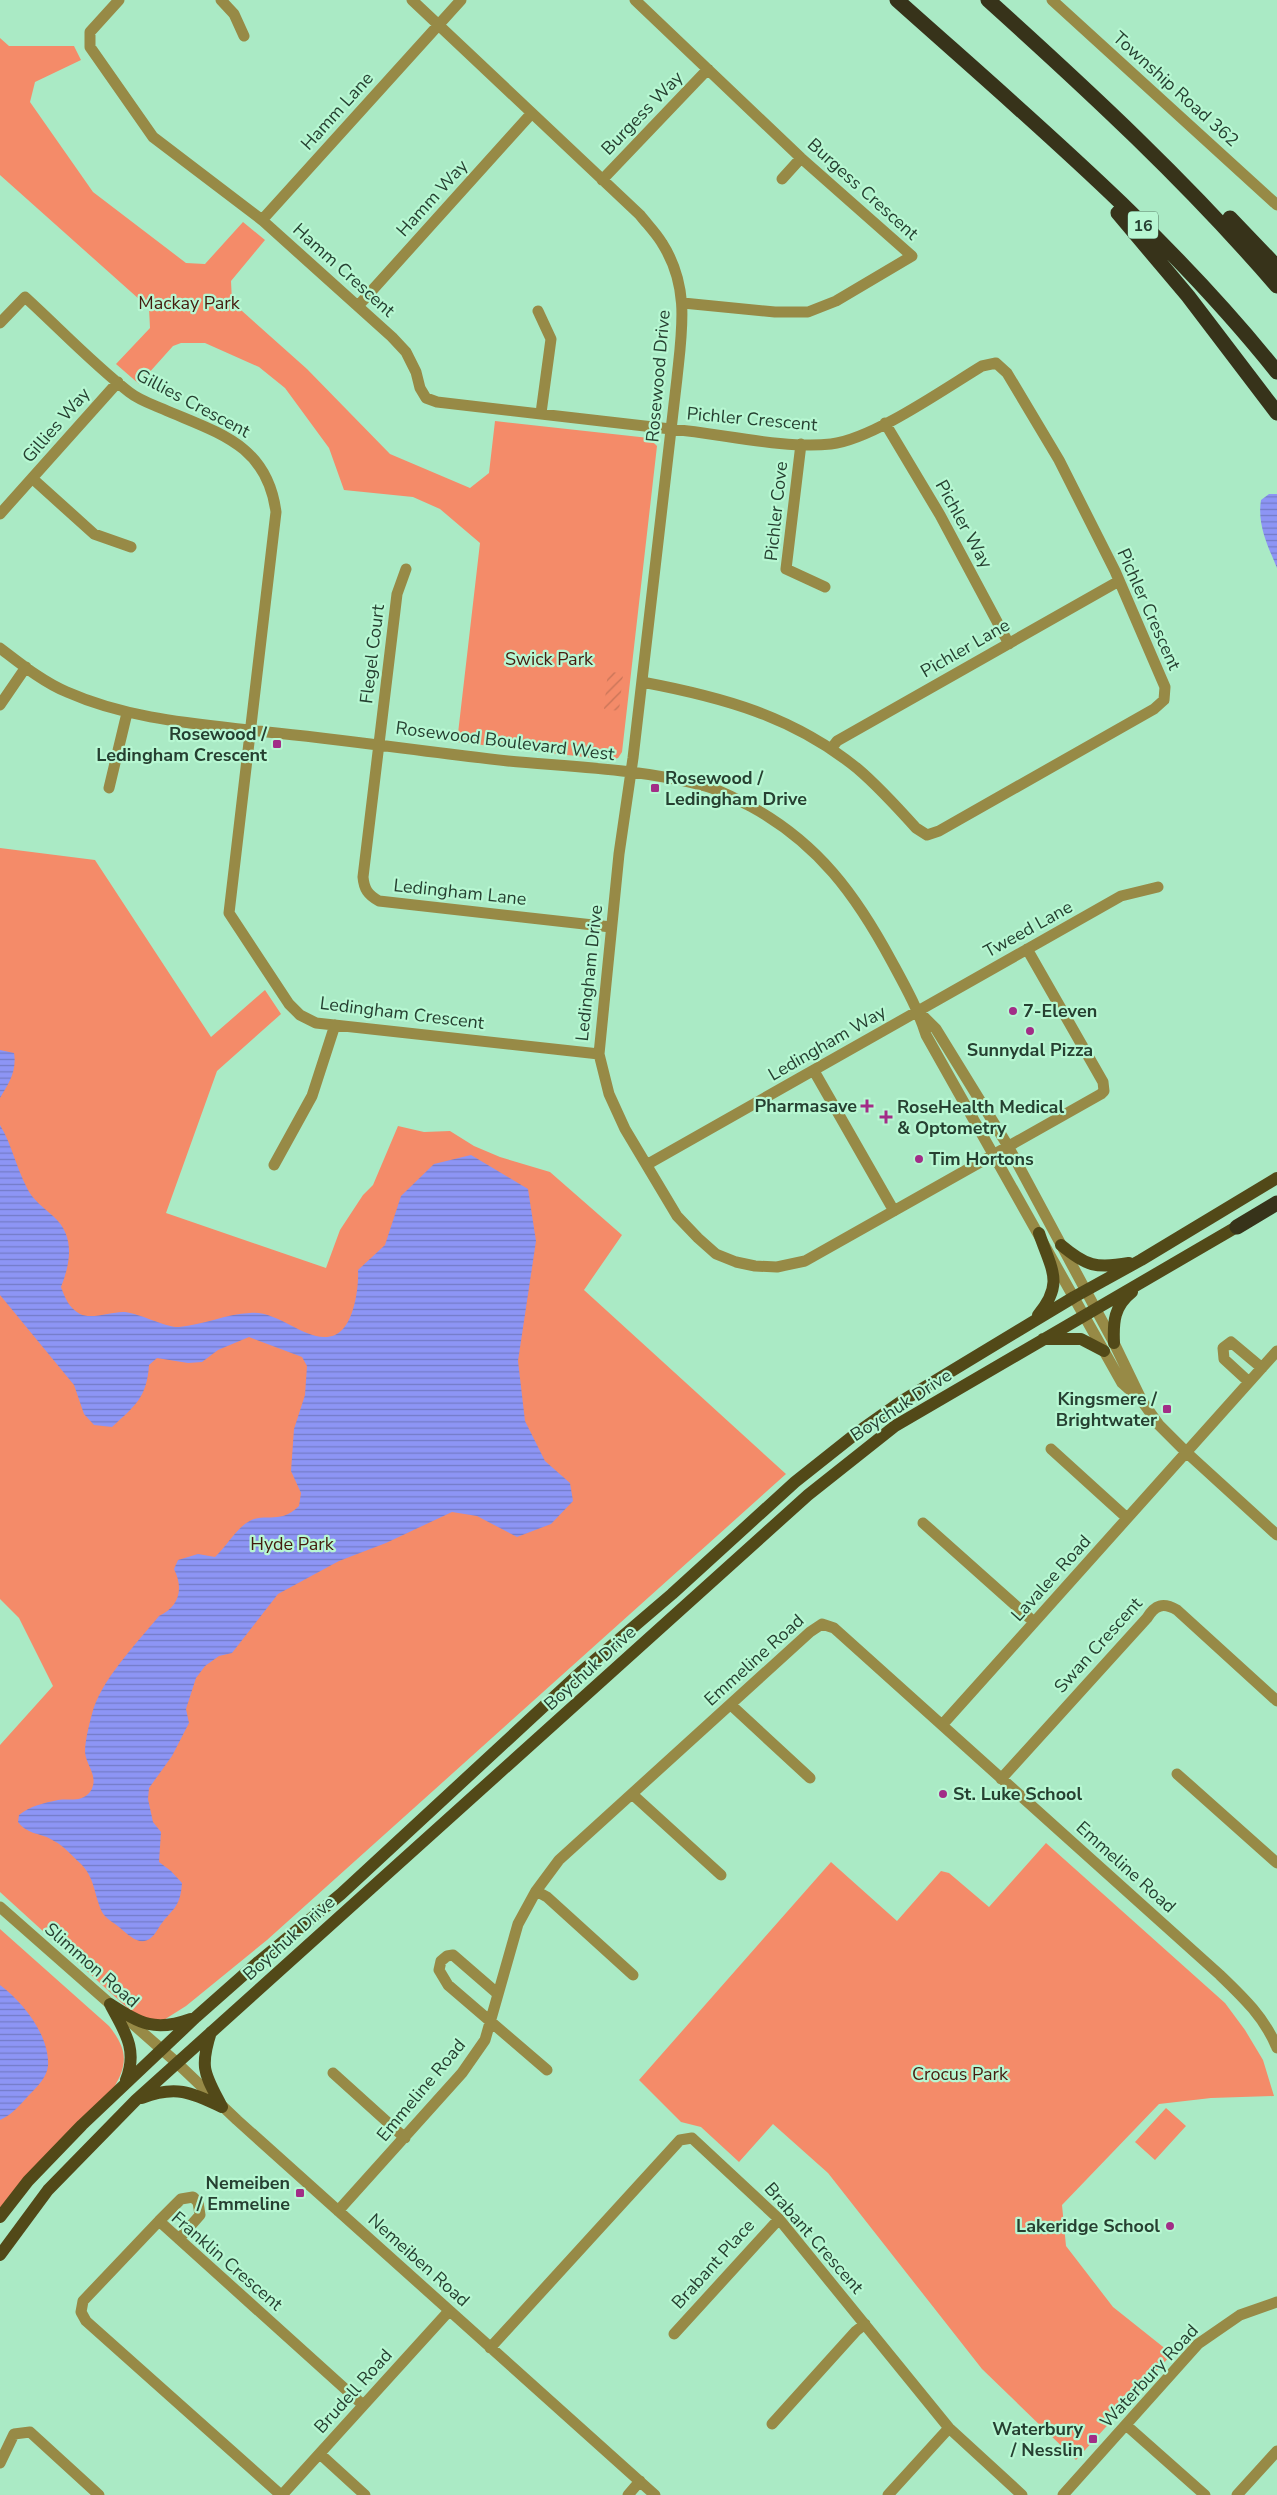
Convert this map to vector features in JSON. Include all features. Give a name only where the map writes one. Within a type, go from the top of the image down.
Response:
[{"type":"highway","name":"16","points":[[897,0],[1121,203],[1240,327],[1277,372]]},
{"type":"highway","points":[[988,0],[1144,144],[1221,222],[1277,286]]},
{"type":"highway","points":[[1039,46],[1148,135],[1277,267]]},
{"type":"highway","points":[[996,89],[1141,239],[1209,322],[1277,413]]},
{"type":"highway","points":[[1237,1227],[1277,1203]]},
{"type":"main road","name":"Boychuk Drive","points":[[0,2217],[28,2181],[125,2083],[196,2017],[257,1963],[341,1894],[582,1671],[672,1594],[795,1482],[858,1432],[902,1401],[1277,1178]]},
{"type":"main road","name":"Boychuk Drive","points":[[0,2255],[48,2190],[176,2062],[851,1458],[895,1426],[1089,1311],[1237,1227],[1277,1198]]},
{"type":"main road","points":[[1031,1323],[1047,1304],[1054,1292],[1055,1281],[1039,1233]]},
{"type":"main road","points":[[1061,1245],[1080,1261],[1095,1265],[1113,1266],[1141,1260]]},
{"type":"main road","points":[[1114,1343],[1113,1321],[1119,1306],[1128,1295],[1152,1275]]},
{"type":"main road","points":[[1041,1339],[1067,1337],[1081,1339],[1104,1351]]},
{"type":"main road","points":[[110,2004],[138,2022],[149,2025],[174,2025],[196,2017]]},
{"type":"main road","points":[[110,2004],[126,2033],[132,2052],[132,2062],[125,2083]]},
{"type":"main road","points":[[212,2030],[204,2053],[203,2067],[222,2107]]},
{"type":"main road","points":[[136,2100],[158,2092],[183,2091],[194,2093],[222,2107]]},
{"type":"street","name":"Hamm Crescent","points":[[119,0],[90,32],[90,47],[153,137],[262,220],[358,306],[406,352],[416,372],[420,388],[426,398],[437,402],[671,429]]},
{"type":"street","points":[[221,0],[234,14],[244,36]]},
{"type":"street","name":"Rosewood Drive","points":[[412,0],[640,216],[662,243],[674,268],[684,315],[630,773]]},
{"type":"street","points":[[438,26],[461,0]]},
{"type":"street","name":"Burgess Crescent","points":[[634,0],[801,158],[912,256],[836,301],[808,312],[775,312],[682,303]]},
{"type":"street","name":"Township Road 362","points":[[1052,0],[1277,204]]},
{"type":"street","name":"Hamm Lane","points":[[262,220],[438,26]]},
{"type":"street","name":"Burgess Way","points":[[602,180],[708,70]]},
{"type":"street","name":"Hamm Way","points":[[358,306],[531,114]]},
{"type":"street","points":[[782,179],[801,158]]},
{"type":"street","name":"Gillies Crescent","points":[[0,324],[25,297],[118,382],[140,399],[221,434],[248,451],[267,476],[274,493],[276,512],[252,730]]},
{"type":"street","points":[[538,310],[550,339],[541,413]]},
{"type":"street","name":"Pichler Crescent","points":[[642,682],[703,694],[767,714],[831,749],[858,769],[916,828],[927,835],[939,831],[1154,708],[1164,700],[1164,687],[1119,581],[1059,460],[1007,374],[996,363],[982,366],[885,423],[855,438],[832,444],[800,444],[671,429]]},
{"type":"street","name":"Gillies Way","points":[[0,514],[118,382]]},
{"type":"street","name":"Pichler Way","points":[[885,423],[940,515],[1009,644]]},
{"type":"street","name":"Pichler Cove","points":[[800,444],[786,569],[825,587]]},
{"type":"street","points":[[32,479],[94,534],[131,547]]},
{"type":"street","name":"Flegel Court","points":[[379,744],[397,594],[406,570]]},
{"type":"street","name":"Pichler Lane","points":[[831,749],[837,741],[1119,581]]},
{"type":"street","name":"Rosewood Boulevard West","points":[[0,648],[66,692],[127,713],[456,755],[630,773],[708,787],[763,814],[790,831],[821,858],[850,890],[873,926],[918,1011],[926,1035],[1074,1297],[1089,1311]]},
{"type":"street","points":[[0,705],[26,667]]},
{"type":"street","points":[[109,788],[127,713]]},
{"type":"street","name":"Ledingham Crescent","points":[[252,730],[229,913],[289,1004],[305,1018],[316,1023],[599,1054]]},
{"type":"street","name":"Ledingham Lane","points":[[379,744],[363,877],[364,887],[370,895],[379,901],[611,927]]},
{"type":"street","name":"Ledingham Drive","points":[[630,773],[611,927],[599,1054],[609,1094],[621,1120],[677,1216],[716,1254],[736,1262],[755,1266],[777,1266],[805,1261],[1104,1091],[1103,1082],[1097,1071],[1027,950]]},
{"type":"street","name":"Tweed Lane","points":[[918,1011],[1121,896],[1158,887]]},
{"type":"street","name":"Rosewood Boulevard West","points":[[918,1011],[936,1029],[1008,1146],[1086,1290],[1089,1311]]},
{"type":"street","name":"Ledingham Way","points":[[648,1164],[918,1011]]},
{"type":"street","points":[[274,1165],[312,1096],[335,1025]]},
{"type":"street","points":[[814,1071],[894,1211]]},
{"type":"street","points":[[1089,1311],[1114,1343],[1142,1401],[1159,1424],[1186,1452],[1277,1534]]},
{"type":"street","points":[[1089,1311],[1104,1351],[1122,1383],[1142,1401]]},
{"type":"street","points":[[1249,1382],[1224,1359],[1223,1348],[1231,1342],[1272,1361]]},
{"type":"street","name":"Lavalee Road","points":[[942,1725],[1249,1382],[1272,1361]]},
{"type":"street","points":[[1051,1449],[1127,1518]]},
{"type":"street","points":[[923,1523],[1034,1622]]},
{"type":"street","name":"Swan Crescent","points":[[1001,1779],[1147,1618],[1153,1609],[1159,1605],[1169,1606],[1177,1610],[1277,1701]]},
{"type":"street","name":"Emmeline Road","points":[[338,2211],[462,2073],[485,2040],[515,1933],[536,1891],[559,1860],[810,1632],[822,1624],[834,1628],[1249,2003],[1270,2032],[1277,2048]]},
{"type":"street","points":[[731,1705],[810,1778]]},
{"type":"street","points":[[1177,1774],[1277,1863]]},
{"type":"street","points":[[632,1794],[721,1875]]},
{"type":"street","points":[[536,1891],[547,1897],[632,1975]]},
{"type":"street","name":"Slimmon Road","points":[[0,1907],[161,2050]]},
{"type":"street","points":[[498,1994],[453,1956],[447,1956],[441,1961],[439,1970],[442,1977],[490,2022],[547,2070]]},
{"type":"street","name":"Nemeiben Road","points":[[161,2050],[222,2107],[655,2495]]},
{"type":"street","points":[[333,2074],[405,2138]]},
{"type":"street","name":"Brabant Crescent","points":[[490,2348],[680,2140],[685,2137],[695,2140],[779,2218],[949,2428],[1022,2495]]},
{"type":"street","points":[[159,2221],[183,2198],[193,2197],[201,2209],[200,2216],[179,2239]]},
{"type":"street","name":"Brabant Place","points":[[674,2334],[779,2218]]},
{"type":"street","name":"Franklin Crescent","points":[[282,2495],[86,2321],[81,2312],[83,2301],[159,2221],[363,2405]]},
{"type":"street","name":"Waterbury Road","points":[[1063,2495],[1198,2344],[1240,2315],[1277,2302]]},
{"type":"street","name":"Brudell Road","points":[[282,2495],[449,2310]]},
{"type":"street","points":[[772,2424],[856,2331],[865,2324]]},
{"type":"street","points":[[1126,2425],[1205,2495]]},
{"type":"street","points":[[888,2495],[949,2428]]},
{"type":"street","points":[[0,2463],[14,2434],[30,2432],[99,2495]]},
{"type":"street","points":[[1237,2495],[1277,2451]]},
{"type":"street","points":[[320,2454],[365,2495]]},
{"type":"street","points":[[628,2495],[640,2481]]},
{"type":"green space","points":[[0,38],[9,46],[74,46],[81,60],[35,82],[30,102],[93,192],[186,263],[205,264],[243,222],[265,240],[231,281],[232,302],[307,369],[390,454],[470,488],[489,473],[495,421],[649,438],[657,446],[622,752],[618,758],[610,760],[457,742],[480,543],[440,509],[413,497],[344,490],[329,448],[285,388],[259,367],[205,343],[181,343],[173,346],[139,384],[116,364],[150,328],[149,308],[0,175]]},
{"type":"green space","points":[[608,671],[623,674],[619,711],[604,709]]},
{"type":"green space","name":"Hyde Park","points":[[0,848],[95,860],[211,1037],[265,990],[281,1014],[217,1071],[166,1213],[326,1268],[340,1230],[363,1195],[373,1185],[398,1126],[424,1132],[450,1131],[474,1146],[500,1157],[550,1172],[622,1235],[584,1290],[786,1474],[267,1940],[186,2006],[159,2023],[134,2014],[0,1892],[0,1745],[53,1686],[19,1618],[0,1599]]},
{"type":"green space","name":"Crocus Park","points":[[1046,1843],[1225,2003],[1245,2030],[1263,2060],[1274,2096],[1211,2098],[1159,2104],[1062,2205],[1066,2246],[1113,2307],[1172,2354],[1076,2460],[982,2369],[828,2173],[773,2124],[739,2162],[701,2127],[681,2122],[639,2080],[831,1862],[897,1921],[941,1871],[949,1873],[989,1907]]},
{"type":"green space","points":[[0,1929],[109,2026],[122,2049],[124,2064],[113,2089],[0,2212]]},
{"type":"green space","points":[[1166,2108],[1186,2126],[1155,2160],[1135,2142]]},
{"type":"water","points":[[1269,494],[1277,494],[1277,568],[1264,535],[1260,509],[1261,500]]},
{"type":"water","points":[[0,1050],[14,1053],[15,1059],[12,1077],[0,1098]]},
{"type":"water","points":[[0,1125],[29,1192],[60,1223],[65,1232],[68,1240],[69,1259],[61,1287],[70,1306],[76,1312],[85,1316],[125,1312],[174,1327],[188,1326],[232,1315],[250,1313],[272,1317],[315,1336],[335,1335],[347,1324],[351,1315],[358,1286],[358,1270],[385,1245],[401,1196],[434,1164],[471,1155],[528,1189],[536,1241],[518,1361],[525,1421],[545,1461],[570,1483],[573,1501],[551,1524],[517,1537],[477,1516],[452,1512],[386,1543],[339,1561],[278,1594],[232,1653],[219,1656],[205,1666],[196,1678],[186,1709],[189,1723],[172,1756],[149,1788],[148,1799],[153,1822],[161,1832],[159,1862],[182,1883],[179,1899],[174,1909],[153,1936],[144,1941],[134,1939],[106,1917],[99,1906],[89,1874],[85,1868],[58,1843],[26,1830],[18,1822],[19,1815],[37,1805],[58,1800],[79,1799],[90,1792],[94,1781],[85,1748],[96,1701],[130,1650],[159,1616],[171,1608],[178,1597],[179,1584],[174,1569],[178,1560],[198,1554],[215,1557],[239,1529],[248,1522],[260,1518],[279,1517],[292,1512],[299,1506],[301,1493],[291,1471],[294,1429],[305,1395],[307,1366],[302,1357],[249,1337],[218,1350],[202,1362],[188,1363],[157,1358],[149,1365],[146,1385],[133,1407],[112,1427],[94,1425],[84,1414],[74,1385],[0,1295]]},
{"type":"water","points":[[0,1985],[26,2010],[40,2032],[45,2043],[48,2066],[44,2078],[38,2085],[16,2109],[0,2120]]},
{"type":"place","name":"Rosewood / Ledingham Crescent","points":[[277,744]]},
{"type":"place","name":"Rosewood / Ledingham Drive","points":[[655,788]]},
{"type":"place","name":"7-Eleven","points":[[1013,1011]]},
{"type":"place","name":"Sunnydal Pizza","points":[[1030,1031]]},
{"type":"place","name":"Pharmasave","points":[[867,1106]]},
{"type":"place","name":"RoseHealth Medical & Optometry","points":[[886,1117]]},
{"type":"place","name":"Tim Hortons","points":[[919,1159]]},
{"type":"place","name":"Kingsmere / Brightwater","points":[[1167,1409]]},
{"type":"place","name":"St. Luke School","points":[[943,1794]]},
{"type":"place","name":"Nemeiben / Emmeline","points":[[300,2193]]},
{"type":"place","name":"Lakeridge School","points":[[1170,2226]]},
{"type":"place","name":"Waterbury / Nesslin","points":[[1093,2439]]},
{"type":"park label","name":"Mackay Park","points":[[189,303]]},
{"type":"park label","name":"Swick Park","points":[[549,659]]}]
